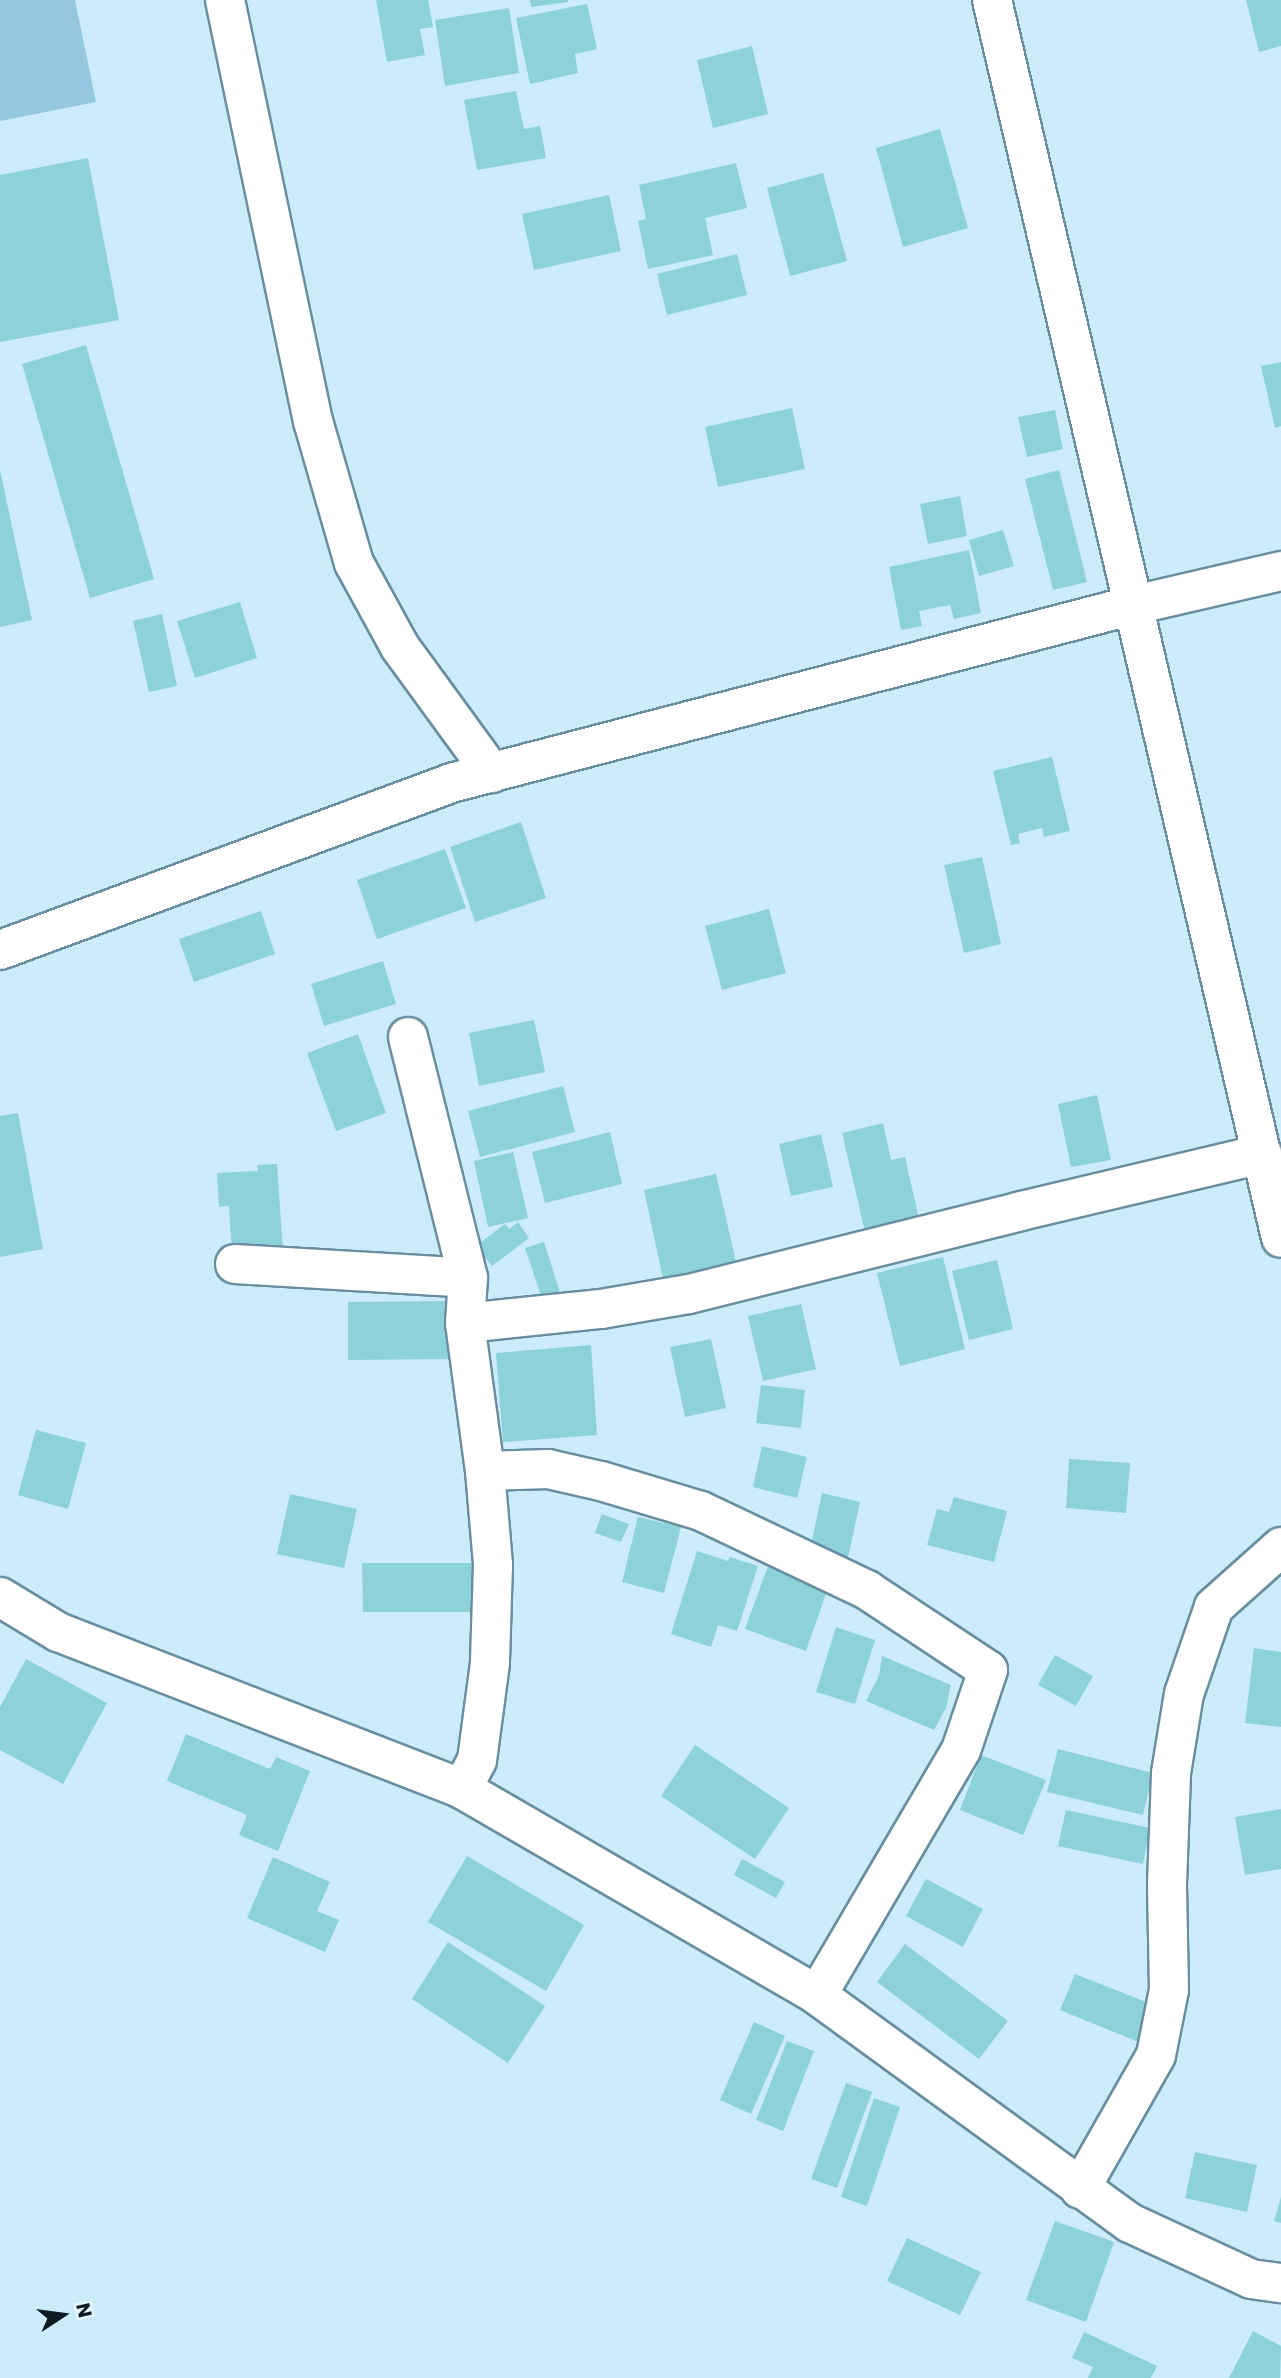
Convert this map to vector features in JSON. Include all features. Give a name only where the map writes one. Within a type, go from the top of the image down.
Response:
[{"type":"street","points":[[225,0],[313,421],[354,563],[400,647],[492,772]]},
{"type":"street","points":[[992,0],[1134,605],[1267,1143],[1281,1238]]},
{"type":"street","points":[[0,950],[451,783],[1134,605],[1281,572]]},
{"type":"street","points":[[408,1037],[468,1278],[465,1323],[485,1471],[493,1565],[490,1663],[478,1760],[462,1789]]},
{"type":"street","points":[[465,1323],[601,1309],[689,1294],[1021,1210],[1267,1143]]},
{"type":"street","points":[[235,1264],[468,1278]]},
{"type":"street","points":[[485,1471],[548,1469],[601,1481],[701,1511],[867,1590],[988,1670],[961,1750],[817,1995]]},
{"type":"street","points":[[1080,2189],[1156,2055],[1167,2003],[1171,1773],[1184,1694],[1214,1608],[1281,1546]]},
{"type":"street","points":[[0,1597],[58,1632],[462,1789],[817,1995],[1080,2189],[1142,2229],[1251,2279],[1281,2283]]},
{"type":"shaded area","points":[[0,0],[75,0],[96,102],[0,121]]},
{"type":"building","points":[[376,0],[428,0],[433,27],[420,29],[425,55],[387,62]]},
{"type":"building","points":[[530,0],[568,0],[568,2],[531,7]]},
{"type":"building","points":[[1246,0],[1281,0],[1281,46],[1259,52]]},
{"type":"building","points":[[587,4],[597,49],[575,54],[578,73],[530,84],[516,18]]},
{"type":"building","points":[[509,8],[519,73],[445,86],[435,20]]},
{"type":"building","points":[[752,46],[768,114],[713,128],[697,60]]},
{"type":"building","points":[[516,91],[524,129],[540,126],[546,158],[477,170],[464,100]]},
{"type":"building","points":[[940,129],[968,228],[903,247],[876,148]]},
{"type":"building","points":[[88,158],[119,320],[0,342],[0,175]]},
{"type":"building","points":[[736,163],[747,208],[705,218],[713,255],[648,269],[638,221],[646,219],[639,185]]},
{"type":"building","points":[[823,173],[847,261],[790,276],[767,188]]},
{"type":"building","points":[[609,195],[621,251],[534,270],[522,214]]},
{"type":"building","points":[[737,254],[747,295],[667,315],[657,274]]},
{"type":"building","points":[[86,345],[154,579],[90,598],[22,364]]},
{"type":"building","points":[[1281,362],[1281,426],[1275,428],[1261,366]]},
{"type":"building","points":[[792,408],[805,469],[718,487],[705,427]]},
{"type":"building","points":[[1055,410],[1063,449],[1027,457],[1018,417]]},
{"type":"building","points":[[0,470],[32,620],[0,627]]},
{"type":"building","points":[[1059,470],[1087,582],[1053,590],[1025,479]]},
{"type":"building","points":[[960,496],[967,536],[928,544],[920,504]]},
{"type":"building","points":[[1003,530],[1014,566],[979,576],[969,540]]},
{"type":"building","points":[[969,550],[981,613],[954,619],[950,605],[919,611],[922,626],[901,630],[889,567]]},
{"type":"building","points":[[240,602],[257,658],[195,678],[177,621]]},
{"type":"building","points":[[162,614],[177,686],[149,692],[133,621]]},
{"type":"building","points":[[1052,757],[1070,831],[1044,837],[1042,828],[1018,834],[1020,843],[1011,845],[993,771]]},
{"type":"building","points":[[521,822],[546,898],[475,922],[450,847]]},
{"type":"building","points":[[445,849],[466,908],[377,939],[357,880]]},
{"type":"building","points":[[982,857],[1001,944],[964,953],[944,865]]},
{"type":"building","points":[[769,909],[786,973],[722,990],[705,926]]},
{"type":"building","points":[[261,911],[275,954],[194,982],[179,939]]},
{"type":"building","points":[[383,961],[396,1004],[324,1026],[311,984]]},
{"type":"building","points":[[534,1020],[545,1072],[479,1086],[469,1033]]},
{"type":"building","points":[[358,1034],[386,1113],[336,1131],[307,1053]]},
{"type":"building","points":[[563,1086],[575,1132],[480,1157],[468,1111]]},
{"type":"building","points":[[1097,1095],[1111,1160],[1071,1167],[1058,1104]]},
{"type":"building","points":[[18,1113],[43,1249],[0,1257],[0,1116]]},
{"type":"building","points":[[883,1123],[891,1160],[905,1157],[919,1219],[865,1232],[842,1133]]},
{"type":"building","points":[[610,1132],[622,1184],[545,1203],[532,1152]]},
{"type":"building","points":[[821,1134],[833,1187],[791,1196],[779,1144]]},
{"type":"building","points":[[513,1152],[528,1218],[488,1227],[474,1161]]},
{"type":"building","points":[[277,1164],[283,1251],[232,1254],[229,1206],[219,1207],[217,1173],[258,1171],[257,1165]]},
{"type":"building","points":[[716,1174],[738,1271],[665,1288],[644,1190]]},
{"type":"building","points":[[518,1222],[529,1238],[492,1266],[476,1246],[505,1224],[509,1229]]},
{"type":"building","points":[[544,1242],[563,1302],[545,1308],[525,1248]]},
{"type":"building","points":[[943,1257],[965,1349],[900,1366],[877,1273]]},
{"type":"building","points":[[997,1260],[1013,1329],[969,1340],[952,1271]]},
{"type":"building","points":[[452,1301],[452,1359],[348,1360],[348,1302]]},
{"type":"building","points":[[801,1304],[816,1369],[763,1381],[748,1316]]},
{"type":"building","points":[[711,1339],[726,1408],[685,1417],[670,1347]]},
{"type":"building","points":[[591,1345],[597,1435],[503,1442],[496,1353]]},
{"type":"building","points":[[761,1385],[805,1390],[801,1428],[756,1423]]},
{"type":"building","points":[[36,1430],[86,1443],[68,1509],[18,1495]]},
{"type":"building","points":[[762,1446],[807,1457],[797,1498],[753,1487]]},
{"type":"building","points":[[1069,1459],[1130,1463],[1126,1513],[1066,1508]]},
{"type":"building","points":[[822,1493],[860,1502],[848,1558],[810,1549]]},
{"type":"building","points":[[290,1494],[357,1509],[344,1568],[277,1554]]},
{"type":"building","points":[[954,1497],[1007,1511],[994,1562],[927,1545],[937,1509],[949,1512]]},
{"type":"building","points":[[602,1514],[629,1524],[621,1542],[595,1533]]},
{"type":"building","points":[[638,1517],[681,1527],[664,1593],[622,1582]]},
{"type":"building","points":[[697,1551],[728,1561],[730,1557],[758,1566],[737,1631],[718,1625],[711,1647],[671,1634]]},
{"type":"building","points":[[362,1563],[477,1563],[478,1612],[363,1612]]},
{"type":"building","points":[[768,1566],[828,1588],[806,1651],[745,1629]]},
{"type":"building","points":[[836,1627],[875,1640],[855,1704],[816,1692]]},
{"type":"building","points":[[1254,1648],[1281,1652],[1281,1727],[1245,1723]]},
{"type":"building","points":[[1055,1655],[1093,1676],[1076,1706],[1038,1685]]},
{"type":"building","points":[[882,1656],[951,1685],[946,1708],[934,1730],[866,1701],[879,1676]]},
{"type":"building","points":[[26,1659],[107,1703],[63,1784],[0,1750],[0,1707]]},
{"type":"building","points":[[186,1734],[270,1769],[276,1757],[310,1771],[278,1851],[239,1835],[247,1815],[167,1781]]},
{"type":"building","points":[[695,1745],[789,1808],[755,1859],[661,1796]]},
{"type":"building","points":[[1058,1749],[1153,1773],[1143,1815],[1047,1792]]},
{"type":"building","points":[[981,1755],[1046,1780],[1023,1835],[960,1810]]},
{"type":"building","points":[[1281,1809],[1281,1869],[1245,1875],[1235,1817]]},
{"type":"building","points":[[1066,1810],[1150,1828],[1143,1864],[1058,1846]]},
{"type":"building","points":[[467,1856],[584,1925],[546,1991],[428,1922]]},
{"type":"building","points":[[273,1857],[330,1882],[317,1911],[339,1920],[325,1952],[247,1918]]},
{"type":"building","points":[[742,1859],[785,1882],[776,1898],[734,1875]]},
{"type":"building","points":[[926,1879],[983,1909],[963,1947],[906,1916]]},
{"type":"building","points":[[448,1942],[545,2006],[508,2063],[412,1999]]},
{"type":"building","points":[[905,1944],[1008,2021],[979,2059],[877,1982]]},
{"type":"building","points":[[1075,1974],[1156,2006],[1141,2043],[1060,2010]]},
{"type":"building","points":[[754,2022],[785,2036],[751,2114],[720,2100]]},
{"type":"building","points":[[787,2041],[814,2051],[783,2131],[756,2120]]},
{"type":"building","points":[[846,2083],[872,2092],[837,2188],[811,2179]]},
{"type":"building","points":[[874,2098],[900,2107],[867,2206],[841,2197]]},
{"type":"building","points":[[1195,2152],[1257,2165],[1247,2212],[1185,2198]]},
{"type":"building","points":[[1281,2197],[1281,2223],[1274,2221]]},
{"type":"building","points":[[1055,2221],[1114,2242],[1086,2322],[1026,2300]]},
{"type":"building","points":[[907,2238],[981,2272],[960,2315],[887,2281]]},
{"type":"building","points":[[1253,2331],[1281,2346],[1280,2378],[1229,2378]]},
{"type":"building","points":[[1084,2332],[1157,2366],[1151,2378],[1088,2378],[1093,2367],[1072,2358]]}]
